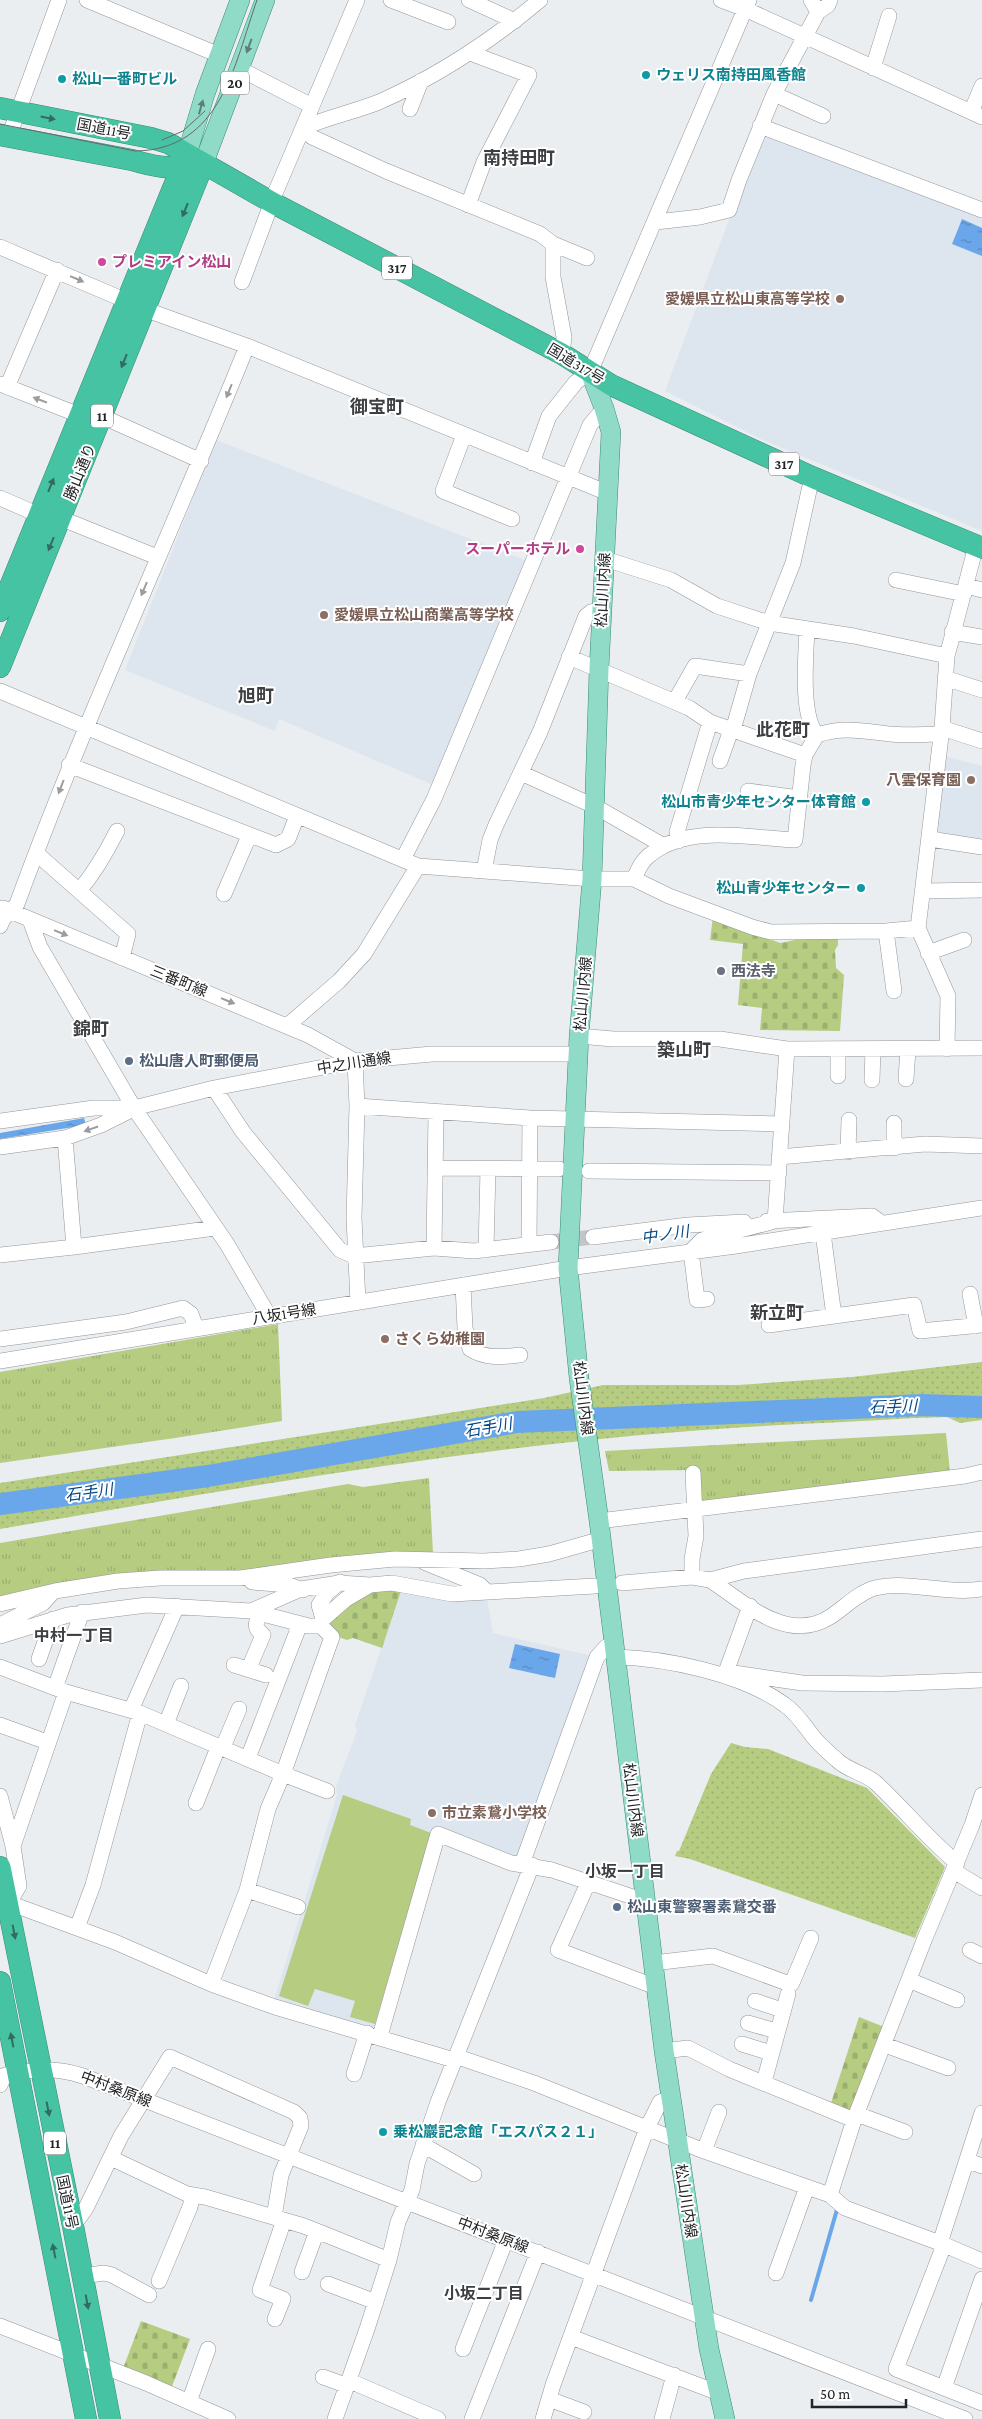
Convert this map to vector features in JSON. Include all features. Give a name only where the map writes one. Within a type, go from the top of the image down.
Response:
[{"type":"highway","name":"国道11号","points":[[9,110],[151,138],[168,143],[190,162]]},
{"type":"highway","name":"国道11号","points":[[4,136],[132,160],[152,166],[190,162]]},
{"type":"highway","name":"国道317号","points":[[190,162],[273,203],[562,354],[611,385],[812,477],[979,547]]},
{"type":"highway","name":"勝山通り","points":[[0,667],[100,420],[137,304],[190,162]]},
{"type":"highway","name":"勝山通り","points":[[1,603],[79,416],[137,304]]},
{"type":"highway","name":"国道11号","points":[[0,1867],[4,1900],[73,2226],[98,2366],[110,2419]]},
{"type":"highway","name":"国道11号","points":[[0,1982],[6,2076],[75,2356],[86,2419]]},
{"type":"main road","name":"20","points":[[190,162],[219,55],[240,0]]},
{"type":"main road","name":"20","points":[[190,162],[240,69],[265,0]]},
{"type":"main road","name":"松山川内線","points":[[590,372],[611,432],[599,669],[596,806],[574,1118],[568,1268],[579,1378],[600,1530],[664,2051],[704,2318],[725,2419]]},
{"type":"street","points":[[4,136],[9,110],[58,0]]},
{"type":"street","points":[[87,0],[219,55]]},
{"type":"street","points":[[391,0],[448,22]]},
{"type":"street","points":[[469,0],[516,21]]},
{"type":"street","points":[[303,128],[377,102],[421,81],[470,53],[516,21],[540,0]]},
{"type":"street","points":[[721,0],[747,4],[805,37],[976,115],[982,86]]},
{"type":"street","points":[[656,222],[700,217],[730,210],[760,126],[774,94],[805,37],[812,3],[828,5],[830,0]]},
{"type":"street","points":[[242,282],[354,1]]},
{"type":"street","points":[[532,463],[549,416],[576,382],[590,372],[656,222],[682,154],[747,4]]},
{"type":"street","points":[[873,68],[889,16]]},
{"type":"street","points":[[468,205],[484,162],[528,75],[470,53]]},
{"type":"street","points":[[240,69],[312,106]]},
{"type":"street","points":[[410,109],[421,81]]},
{"type":"street","points":[[774,94],[823,116]]},
{"type":"street","points":[[760,126],[982,210]]},
{"type":"street","points":[[303,128],[312,137],[344,152],[540,234],[553,244],[587,258]]},
{"type":"street","points":[[553,244],[553,276],[564,337],[562,354]]},
{"type":"street","points":[[0,246],[155,313],[247,346],[608,494]]},
{"type":"street","points":[[57,270],[4,386],[79,416],[110,420],[201,461]]},
{"type":"street","points":[[0,926],[5,909],[17,904],[69,765],[157,557],[201,461],[247,346]]},
{"type":"street","points":[[403,859],[434,798],[590,425],[604,408]]},
{"type":"street","points":[[464,436],[443,491],[512,519]]},
{"type":"street","points":[[720,761],[732,730],[749,674],[793,562],[812,477]]},
{"type":"street","points":[[0,498],[39,515],[61,520],[157,557]]},
{"type":"street","points":[[948,1049],[948,996],[918,928],[942,731],[947,656],[952,632],[979,547]]},
{"type":"street","points":[[605,559],[671,580],[717,606],[768,623],[854,636],[947,656]]},
{"type":"street","points":[[896,580],[966,590],[982,590]]},
{"type":"street","points":[[1,603],[25,609]]},
{"type":"street","points":[[484,871],[490,840],[540,732],[586,616],[591,612],[602,609]]},
{"type":"street","points":[[807,629],[805,676],[810,727],[817,735]]},
{"type":"street","points":[[952,632],[982,637]]},
{"type":"street","points":[[569,657],[675,702],[710,722],[805,755]]},
{"type":"street","points":[[675,702],[695,666],[749,674]]},
{"type":"street","points":[[945,678],[982,690]]},
{"type":"street","points":[[0,691],[418,866],[592,879],[634,879],[678,899],[752,927],[771,932],[886,931],[918,928]]},
{"type":"street","points":[[671,843],[677,832],[710,722]]},
{"type":"street","points":[[634,879],[640,865],[650,854],[671,843],[704,835],[795,840],[805,755],[817,735],[832,730],[855,729],[892,734],[942,731],[982,741]]},
{"type":"street","points":[[69,765],[276,845],[288,839],[297,816]]},
{"type":"street","points":[[521,773],[596,806],[671,843]]},
{"type":"street","points":[[748,792],[799,798]]},
{"type":"street","points":[[78,891],[93,875],[116,831]]},
{"type":"street","points":[[224,894],[249,836]]},
{"type":"street","points":[[930,839],[982,847]]},
{"type":"street","points":[[36,852],[128,934],[122,958]]},
{"type":"street","points":[[287,1026],[339,982],[364,954],[418,866]]},
{"type":"street","points":[[923,891],[982,890]]},
{"type":"street","name":"三番町線","points":[[5,909],[308,1035],[355,1061]]},
{"type":"street","points":[[30,920],[40,947],[134,1108],[215,1228],[269,1316]]},
{"type":"street","points":[[886,931],[894,991]]},
{"type":"street","points":[[928,953],[964,940]]},
{"type":"street","name":"中之川通線","points":[[0,1147],[66,1138],[102,1125],[134,1108],[214,1088],[355,1061],[579,1045],[720,1039],[787,1049],[982,1048]]},
{"type":"street","points":[[775,1220],[787,1049]]},
{"type":"street","points":[[838,1049],[838,1076]]},
{"type":"street","points":[[872,1080],[873,1049]]},
{"type":"street","points":[[906,1079],[908,1049]]},
{"type":"street","points":[[355,1061],[358,1106],[354,1256],[358,1302]]},
{"type":"street","points":[[214,1088],[243,1132],[334,1245],[354,1256],[434,1248],[474,1251],[551,1242]]},
{"type":"street","points":[[358,1106],[436,1113],[530,1118],[781,1124]]},
{"type":"street","name":"中之川通線","points":[[0,1121],[94,1108],[134,1108]]},
{"type":"street","points":[[434,1248],[436,1113]]},
{"type":"street","points":[[529,1244],[530,1118]]},
{"type":"street","points":[[848,1152],[849,1120]]},
{"type":"street","points":[[894,1123],[894,1148]]},
{"type":"street","points":[[66,1138],[74,1247]]},
{"type":"street","points":[[779,1157],[925,1144],[982,1146]]},
{"type":"street","points":[[436,1168],[559,1169]]},
{"type":"street","points":[[486,1250],[488,1169]]},
{"type":"street","points":[[588,1171],[778,1173]]},
{"type":"street","name":"八坂1号線","points":[[0,1361],[568,1268],[982,1208]]},
{"type":"street","points":[[593,1237],[688,1225],[775,1220],[872,1216],[882,1224]]},
{"type":"street","points":[[707,1299],[697,1300],[691,1251],[702,1240],[775,1220]]},
{"type":"street","points":[[0,1255],[215,1228]]},
{"type":"street","points":[[823,1232],[834,1316]]},
{"type":"street","points":[[463,1285],[465,1328],[470,1349],[482,1355],[498,1358],[520,1355]]},
{"type":"street","points":[[769,1326],[914,1305],[920,1332],[979,1325],[970,1294]]},
{"type":"street","points":[[0,1339],[126,1322],[183,1308],[191,1314],[196,1328]]},
{"type":"street","points":[[0,1604],[55,1590],[151,1578],[240,1578],[331,1564],[395,1560],[519,1559],[548,1554],[600,1530],[696,1509],[965,1476],[982,1472]]},
{"type":"street","points":[[692,1577],[692,1560],[696,1536],[693,1473]]},
{"type":"street","points":[[710,1580],[744,1571],[982,1539]]},
{"type":"street","points":[[321,1616],[327,1593],[339,1583],[360,1570],[395,1560]]},
{"type":"street","points":[[421,1560],[480,1585],[487,1592]]},
{"type":"street","points":[[622,1583],[692,1577],[710,1580],[779,1624],[790,1626],[808,1626],[829,1618],[873,1588],[910,1586],[967,1592],[982,1589]]},
{"type":"street","points":[[211,1984],[247,1890],[268,1809],[283,1774],[332,1637],[321,1616],[301,1589],[240,1578]]},
{"type":"street","points":[[256,1612],[301,1589],[339,1583],[370,1585],[392,1583],[452,1594],[595,1586]]},
{"type":"street","points":[[0,1636],[82,1612],[147,1605],[256,1612],[300,1624],[321,1616],[370,1585]]},
{"type":"street","points":[[0,1625],[43,1603],[55,1590]]},
{"type":"street","points":[[77,1928],[93,1885],[136,1712],[177,1606]]},
{"type":"street","points":[[725,1674],[750,1606]]},
{"type":"street","points":[[13,1846],[47,1742],[82,1612]]},
{"type":"street","points":[[249,1668],[262,1635],[256,1630],[256,1612]]},
{"type":"street","points":[[39,1659],[53,1619]]},
{"type":"street","points":[[248,1758],[300,1624]]},
{"type":"street","points":[[335,2419],[349,2384],[376,2302],[398,2222],[407,2201],[423,2145],[455,2058],[470,2024],[527,1865],[597,1657],[606,1646],[614,1650],[725,1674],[770,1695],[786,1705],[830,1754],[844,1767],[874,1782],[956,1867],[982,1888]]},
{"type":"street","points":[[234,1666],[243,1669],[249,1668],[266,1675]]},
{"type":"street","points":[[0,1668],[60,1690],[136,1712],[328,1791]]},
{"type":"street","points":[[725,1674],[732,1671],[780,1681],[802,1683],[882,1684],[982,1680]]},
{"type":"street","points":[[166,1724],[181,1686]]},
{"type":"street","points":[[196,1803],[239,1709]]},
{"type":"street","points":[[0,1725],[47,1742]]},
{"type":"street","points":[[830,2195],[856,2117],[909,1980],[956,1867],[982,1794]]},
{"type":"street","points":[[0,1796],[13,1846],[19,1886],[4,1900],[77,1928],[211,1984],[309,2018],[455,2058],[534,2083],[704,2151],[830,2195],[845,2208],[982,2261]]},
{"type":"street","points":[[354,2074],[373,2035],[438,1834],[511,1863],[527,1865],[645,1901]]},
{"type":"street","points":[[588,1883],[558,1950],[656,1987]]},
{"type":"street","points":[[247,1890],[298,1907]]},
{"type":"street","points":[[653,1963],[713,1956],[787,1983],[792,1983],[812,1938]]},
{"type":"street","points":[[909,1980],[957,2000]]},
{"type":"street","points":[[764,2082],[776,2031],[788,1994]]},
{"type":"street","points":[[756,2001],[782,2010]]},
{"type":"street","points":[[748,2023],[776,2031]]},
{"type":"street","points":[[742,2044],[772,2053]]},
{"type":"street","points":[[885,2045],[948,2068]]},
{"type":"street","points":[[664,2051],[688,2048],[764,2082],[856,2117],[904,2132]]},
{"type":"street","points":[[73,2226],[86,2208],[121,2136],[170,2057],[294,2112],[300,2118],[301,2126],[281,2175],[279,2218],[260,2290],[283,2298],[275,2319]]},
{"type":"street","name":"中村桑原線","points":[[6,2076],[40,2070],[65,2070],[407,2201],[594,2276],[965,2419]]},
{"type":"street","points":[[543,2419],[647,2128],[660,2102],[671,2098]]},
{"type":"street","points":[[704,2151],[719,2112]]},
{"type":"street","points":[[982,2113],[975,2163],[942,2244],[896,2369],[982,2403]]},
{"type":"street","points":[[423,2145],[474,2174]]},
{"type":"street","points":[[111,2158],[164,2185],[193,2195],[279,2218],[389,2260]]},
{"type":"street","points":[[776,2273],[807,2187]]},
{"type":"street","points":[[159,2281],[172,2245],[190,2207],[193,2195]]},
{"type":"street","points":[[302,2272],[317,2231]]},
{"type":"street","points":[[463,2349],[506,2240]]},
{"type":"street","points":[[472,2419],[538,2252]]},
{"type":"street","points":[[82,2276],[104,2273],[112,2275],[149,2295]]},
{"type":"street","points":[[944,2388],[982,2279]]},
{"type":"street","points":[[328,2284],[376,2302]]},
{"type":"street","points":[[0,2326],[98,2366],[146,2383],[228,2419]]},
{"type":"street","points":[[571,2337],[719,2393]]},
{"type":"street","points":[[189,2402],[208,2349]]},
{"type":"street","points":[[662,2419],[674,2375]]},
{"type":"street","points":[[323,2377],[349,2384],[438,2419]]},
{"type":"street","points":[[549,2399],[584,2412]]},
{"type":"shaded area","name":"愛媛県立松山東高等学校","points":[[762,131],[982,215],[982,531],[761,439],[665,391]]},
{"type":"shaded area","name":"愛媛県立松山商業高等学校","points":[[216,440],[525,560],[433,785],[279,719],[275,731],[125,670]]},
{"type":"shaded area","points":[[944,756],[982,766],[982,844],[935,833]]},
{"type":"shaded area","name":"市立素鵞小学校","points":[[401,1591],[487,1598],[493,1633],[593,1656],[516,1858],[435,1831],[378,2030],[274,2000],[337,1795],[336,1786],[357,1731],[355,1725]]},
{"type":"green space","points":[[713,917],[780,943],[800,939],[838,938],[838,945],[835,950],[836,968],[844,975],[840,1031],[760,1030],[762,1008],[738,1005],[743,944],[710,940]]},
{"type":"green space","points":[[278,1324],[282,1421],[0,1463],[0,1372]]},
{"type":"green space","points":[[982,1362],[982,1420],[960,1423],[947,1417],[914,1418],[737,1428],[508,1449],[338,1473],[0,1529],[0,1483],[544,1398],[603,1385],[738,1385],[852,1377]]},
{"type":"green space","points":[[946,1433],[950,1472],[697,1502],[696,1470],[609,1471],[605,1451]]},
{"type":"green space","points":[[429,1478],[433,1553],[276,1567],[0,1599],[0,1543],[348,1484],[363,1487]]},
{"type":"green space","points":[[395,1589],[401,1591],[382,1648],[353,1638],[347,1640],[335,1636],[329,1623],[351,1602],[365,1594]]},
{"type":"green space","points":[[731,1743],[745,1747],[768,1749],[867,1788],[945,1867],[915,1938],[690,1859],[675,1856],[677,1851],[679,1851],[711,1774]]},
{"type":"green space","points":[[343,1795],[411,1819],[410,1825],[431,1833],[375,2024],[350,2017],[355,2001],[315,1989],[308,2006],[279,1996]]},
{"type":"green space","points":[[859,2017],[887,2028],[855,2112],[830,2106]]},
{"type":"green space","points":[[141,2321],[190,2339],[171,2389],[122,2371]]},
{"type":"water","points":[[962,219],[982,228],[982,256],[952,244]]},
{"type":"water","points":[[84,1118],[86,1125],[0,1139],[0,1133]]},
{"type":"water","points":[[515,1644],[560,1654],[555,1678],[509,1668]]},
{"type":"waterway","name":"石手川","points":[[0,1504],[208,1476],[517,1422],[922,1405],[982,1407]]},
{"type":"waterway","points":[[811,2300],[838,2206]]},
{"type":"tunnel","points":[[551,1242],[593,1237]]},
{"type":"tram line","points":[[0,124],[135,151],[164,147],[187,136],[205,120],[220,100],[231,76],[257,0]]},
{"type":"tram line","points":[[162,140],[183,131],[205,111]]},
{"type":"place","name":"ウェリス南持田風香館","points":[[646,75]]},
{"type":"place","name":"松山一番町ビル","points":[[62,79]]},
{"type":"place","name":"プレミアイン松山","points":[[102,262]]},
{"type":"place","name":"愛媛県立松山東高等学校","points":[[840,299]]},
{"type":"place","name":"スーパーホテル","points":[[580,549]]},
{"type":"place","name":"愛媛県立松山商業高等学校","points":[[324,615]]},
{"type":"place","name":"八雲保育園","points":[[971,780]]},
{"type":"place","name":"松山市青少年センター体育館","points":[[866,802]]},
{"type":"place","name":"松山青少年センター","points":[[861,888]]},
{"type":"place","name":"西法寺","points":[[721,971]]},
{"type":"place","name":"松山唐人町郵便局","points":[[129,1061]]},
{"type":"place","name":"さくら幼稚園","points":[[385,1339]]},
{"type":"place","name":"市立素鵞小学校","points":[[432,1813]]},
{"type":"place","name":"松山東警察署素鵞交番","points":[[617,1907]]},
{"type":"place","name":"乗松巖記念館「エスパス２１」","points":[[383,2132]]},
{"type":"district","name":"南持田町","points":[[519,158]]},
{"type":"district","name":"御宝町","points":[[377,407]]},
{"type":"district","name":"旭町","points":[[256,696]]},
{"type":"district","name":"此花町","points":[[783,730]]},
{"type":"district","name":"錦町","points":[[91,1029]]},
{"type":"district","name":"築山町","points":[[684,1050]]},
{"type":"district","name":"新立町","points":[[777,1313]]},
{"type":"district","name":"中村一丁目","points":[[74,1635]]},
{"type":"district","name":"小坂一丁目","points":[[625,1871]]},
{"type":"district","name":"小坂二丁目","points":[[484,2293]]},
{"type":"water label","name":"中ノ川","points":[[665,1234]]}]
